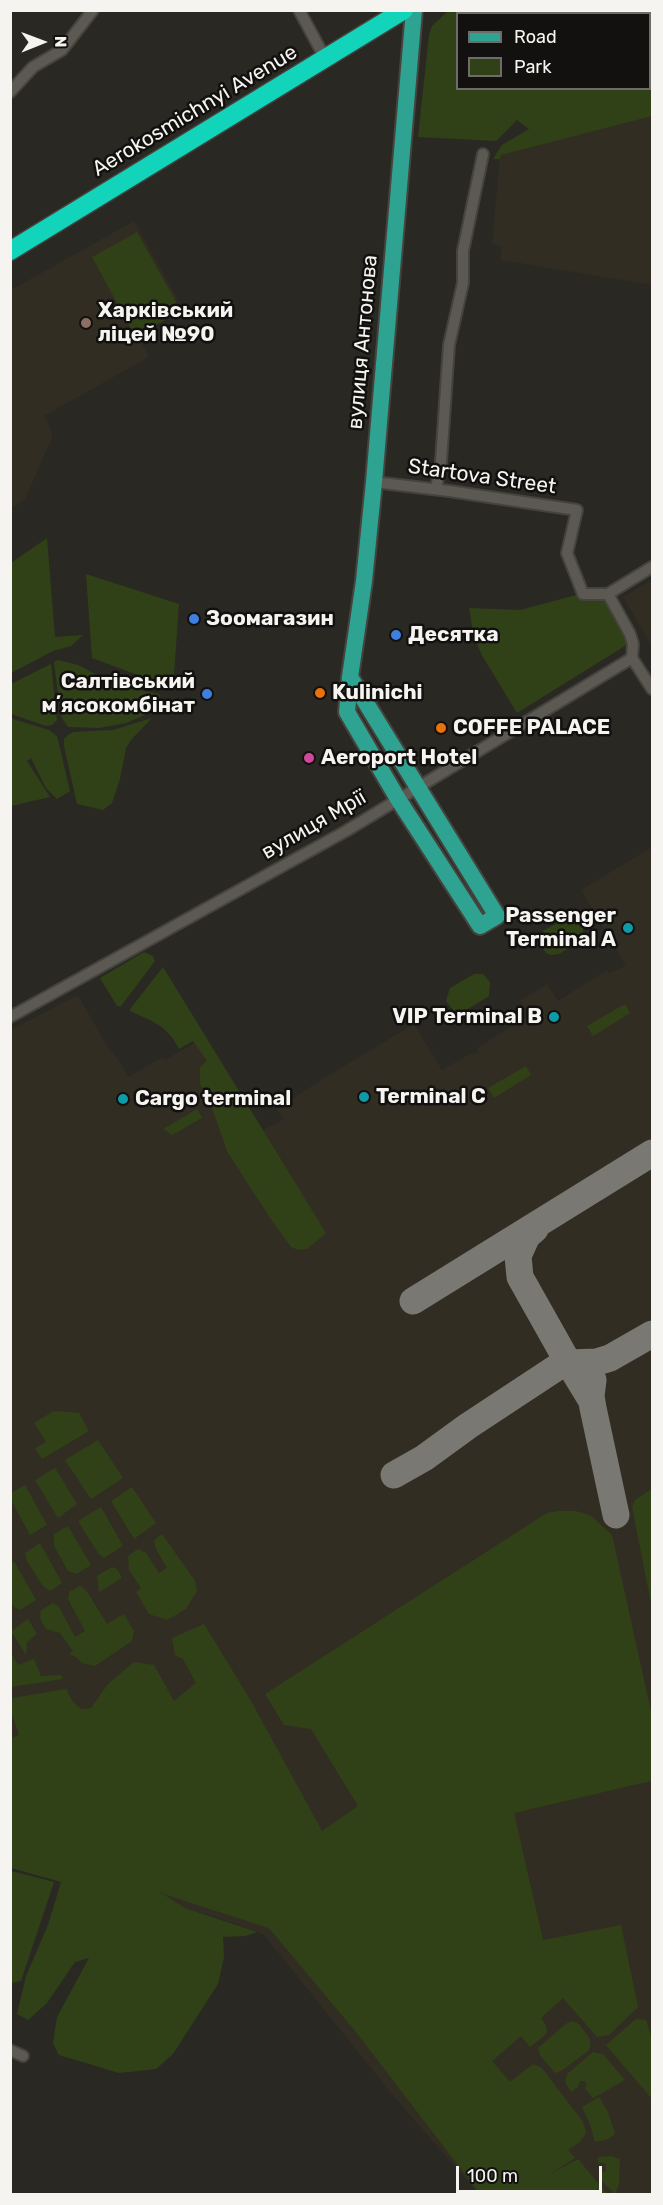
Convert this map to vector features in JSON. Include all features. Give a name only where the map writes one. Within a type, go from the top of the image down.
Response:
[{"type":"highway","name":"Aerokosmichnyi Avenue","points":[[10,251],[404,10]]},
{"type":"main road","name":"вулиця Антонова","points":[[350,677],[416,788],[497,916],[480,926],[398,798],[347,712],[350,677],[364,581],[374,482],[414,10]]},
{"type":"street","points":[[10,92],[33,67],[62,50],[93,10]]},
{"type":"street","points":[[299,10],[326,58]]},
{"type":"street","points":[[436,489],[441,462],[449,345],[463,283],[463,251],[483,154]]},
{"type":"street","name":"Startova Street","points":[[374,482],[577,510],[567,553],[583,594],[608,594]]},
{"type":"street","points":[[652,567],[608,594],[630,634],[633,644],[632,658],[652,689]]},
{"type":"street","name":"вулиця Мрії","points":[[10,1017],[290,862],[579,692],[632,658]]},
{"type":"street","points":[[10,2050],[23,2056]]},
{"type":"shaded area","points":[[652,115],[652,285],[501,260],[501,246],[492,244],[500,155]]},
{"type":"shaded area","name":"Харківський ліцей №90","points":[[134,221],[184,310],[138,336],[149,357],[44,416],[51,429],[52,438],[25,499],[11,509],[11,290]]},
{"type":"shaded area","points":[[652,580],[652,647],[623,597]]},
{"type":"shaded area","points":[[652,847],[652,2194],[479,2194],[396,2099],[263,1934],[134,1893],[11,1867],[11,1030],[78,995],[108,1048],[129,1077],[162,1057],[165,1060],[201,1039],[259,1132],[284,1119],[277,1109],[414,1024],[442,1070],[473,1052],[474,1054],[479,1051],[477,1048],[529,1015],[520,1001],[547,984],[558,1001],[607,970],[609,973],[626,966],[581,890]]},
{"type":"green space","points":[[448,11],[652,11],[652,116],[501,155],[500,159],[493,159],[502,145],[529,129],[517,120],[496,141],[418,137],[429,35],[432,26]]},
{"type":"green space","points":[[137,232],[181,311],[135,336],[92,257]]},
{"type":"green space","points":[[47,538],[55,637],[83,635],[71,646],[53,651],[11,673],[11,563]]},
{"type":"green space","points":[[86,574],[179,604],[173,688],[92,658]]},
{"type":"green space","points":[[580,594],[583,600],[606,599],[628,644],[517,713],[474,638],[469,608],[520,610]]},
{"type":"green space","points":[[58,660],[78,665],[99,676],[135,689],[159,694],[161,702],[152,712],[126,723],[99,728],[68,727],[61,717],[54,662]]},
{"type":"green space","points":[[51,664],[57,720],[52,725],[46,726],[11,714],[11,684]]},
{"type":"green space","points":[[10,718],[49,730],[57,736],[70,791],[57,799],[46,788],[31,758],[27,761],[50,797],[11,806]]},
{"type":"green space","points":[[152,718],[126,748],[120,779],[112,803],[103,810],[77,804],[64,739],[73,732],[113,730]]},
{"type":"green space","points":[[568,917],[577,917],[583,925],[583,939],[559,954],[546,953],[540,944],[543,931]]},
{"type":"green space","points":[[144,952],[153,956],[155,961],[121,1006],[117,1006],[100,978]]},
{"type":"green space","points":[[163,967],[326,1233],[307,1249],[298,1250],[291,1247],[227,1151],[209,1099],[200,1084],[200,1067],[207,1061],[193,1041],[179,1049],[163,1028],[130,1011]]},
{"type":"green space","points":[[474,974],[483,974],[490,982],[489,996],[465,1011],[453,1010],[446,1001],[450,988]]},
{"type":"green space","points":[[625,1004],[630,1013],[593,1036],[587,1026]]},
{"type":"green space","points":[[526,1066],[531,1075],[494,1098],[488,1088]]},
{"type":"green space","points":[[197,1109],[202,1118],[172,1135],[163,1129]]},
{"type":"green space","points":[[54,1411],[79,1413],[89,1431],[42,1459],[35,1448],[46,1442],[34,1423]]},
{"type":"green space","points":[[98,1440],[123,1478],[91,1499],[65,1460]]},
{"type":"green space","points":[[55,1468],[77,1504],[58,1518],[35,1480]]},
{"type":"green space","points":[[25,1485],[47,1525],[30,1535],[11,1500],[11,1493]]},
{"type":"green space","points":[[132,1487],[156,1523],[134,1539],[111,1501]]},
{"type":"green space","points":[[652,1489],[652,1608],[632,1507],[635,1500]]},
{"type":"green space","points":[[101,1507],[123,1546],[104,1558],[98,1553],[78,1521]]},
{"type":"green space","points":[[576,1511],[591,1516],[612,1535],[652,1716],[652,1777],[651,1781],[514,1813],[543,1940],[621,1925],[638,2007],[609,2035],[597,2037],[563,1998],[541,2018],[546,2025],[547,2032],[544,2036],[530,2047],[521,2036],[492,2061],[510,2082],[533,2064],[542,2068],[583,2122],[586,2133],[580,2142],[568,2150],[575,2158],[548,2175],[578,2159],[607,2194],[480,2194],[356,2032],[269,1928],[166,1895],[155,1889],[185,1908],[257,1932],[246,1936],[223,1937],[224,1957],[218,1984],[173,2054],[156,2069],[119,2073],[59,2055],[53,2043],[57,2017],[89,1958],[75,1962],[47,2003],[28,2020],[17,2014],[26,1976],[48,1925],[61,1882],[11,1868],[11,1738],[19,1735],[11,1712],[12,1698],[66,1689],[73,1702],[81,1709],[91,1708],[108,1684],[134,1662],[154,1665],[174,1701],[196,1683],[183,1659],[175,1655],[172,1638],[204,1624],[251,1701],[322,1831],[358,1806],[311,1729],[284,1725],[265,1694],[547,1513]]},
{"type":"green space","points":[[68,1526],[91,1565],[76,1574],[68,1571],[54,1546],[54,1534]]},
{"type":"green space","points":[[162,1534],[195,1581],[197,1591],[186,1609],[167,1620],[149,1614],[136,1592],[141,1588],[129,1570],[128,1556],[138,1549],[146,1553],[159,1573],[167,1568],[156,1549],[154,1540]]},
{"type":"green space","points":[[40,1543],[62,1583],[50,1591],[43,1586],[27,1561],[25,1553]]},
{"type":"green space","points":[[14,1561],[36,1600],[20,1610],[14,1607],[11,1601],[11,1563]]},
{"type":"green space","points":[[112,1567],[117,1569],[122,1578],[99,1592],[97,1576]]},
{"type":"green space","points":[[80,1586],[86,1590],[107,1624],[124,1614],[134,1631],[132,1641],[95,1666],[82,1663],[69,1654],[73,1651],[60,1633],[46,1629],[40,1618],[41,1610],[53,1603],[59,1607],[75,1637],[85,1631],[68,1599],[69,1592]]},
{"type":"green space","points":[[28,1619],[37,1634],[27,1642],[26,1655],[11,1631]]},
{"type":"green space","points":[[11,1653],[18,1665],[34,1659],[41,1676],[61,1675],[63,1679],[11,1687]]},
{"type":"green space","points":[[11,1871],[54,1882],[21,1981],[11,1983]]},
{"type":"green space","points":[[636,2019],[646,2020],[652,2040],[652,2099],[606,2045]]},
{"type":"green space","points":[[572,2021],[579,2024],[590,2039],[590,2047],[588,2051],[555,2073],[540,2055],[538,2048]]},
{"type":"green space","points":[[593,2052],[603,2054],[625,2080],[593,2098],[585,2088],[587,2085],[585,2081],[580,2081],[578,2087],[571,2092],[565,2082],[567,2074]]},
{"type":"green space","points":[[599,2097],[608,2112],[615,2134],[608,2139],[595,2142],[582,2107]]},
{"type":"green space","points":[[611,2156],[620,2159],[619,2184],[615,2194],[599,2178],[599,2173],[606,2172],[605,2163],[598,2163],[598,2157]]},
{"type":"taxiway","points":[[413,1301],[652,1153]]},
{"type":"taxiway","points":[[535,1229],[527,1236],[518,1256],[520,1277],[590,1398]]},
{"type":"taxiway","points":[[394,1475],[424,1458],[556,1368],[568,1363],[597,1362],[610,1358],[652,1334]]},
{"type":"taxiway","points":[[593,1380],[591,1396],[593,1408],[616,1515]]},
{"type":"place","name":"Харківський ліцей №90","points":[[86,323]]},
{"type":"place","name":"Зоомагазин","points":[[194,619]]},
{"type":"place","name":"Десятка","points":[[396,635]]},
{"type":"place","name":"Kulinichi","points":[[320,693]]},
{"type":"place","name":"Салтівський мʼясокомбінат","points":[[207,694]]},
{"type":"place","name":"COFFE PALACE","points":[[441,728]]},
{"type":"place","name":"Aeroport Hotel","points":[[309,758]]},
{"type":"place","name":"Passenger Terminal A","points":[[628,928]]},
{"type":"place","name":"VIP Terminal B","points":[[554,1017]]},
{"type":"place","name":"Terminal C","points":[[364,1097]]},
{"type":"place","name":"Cargo terminal","points":[[123,1099]]}]
